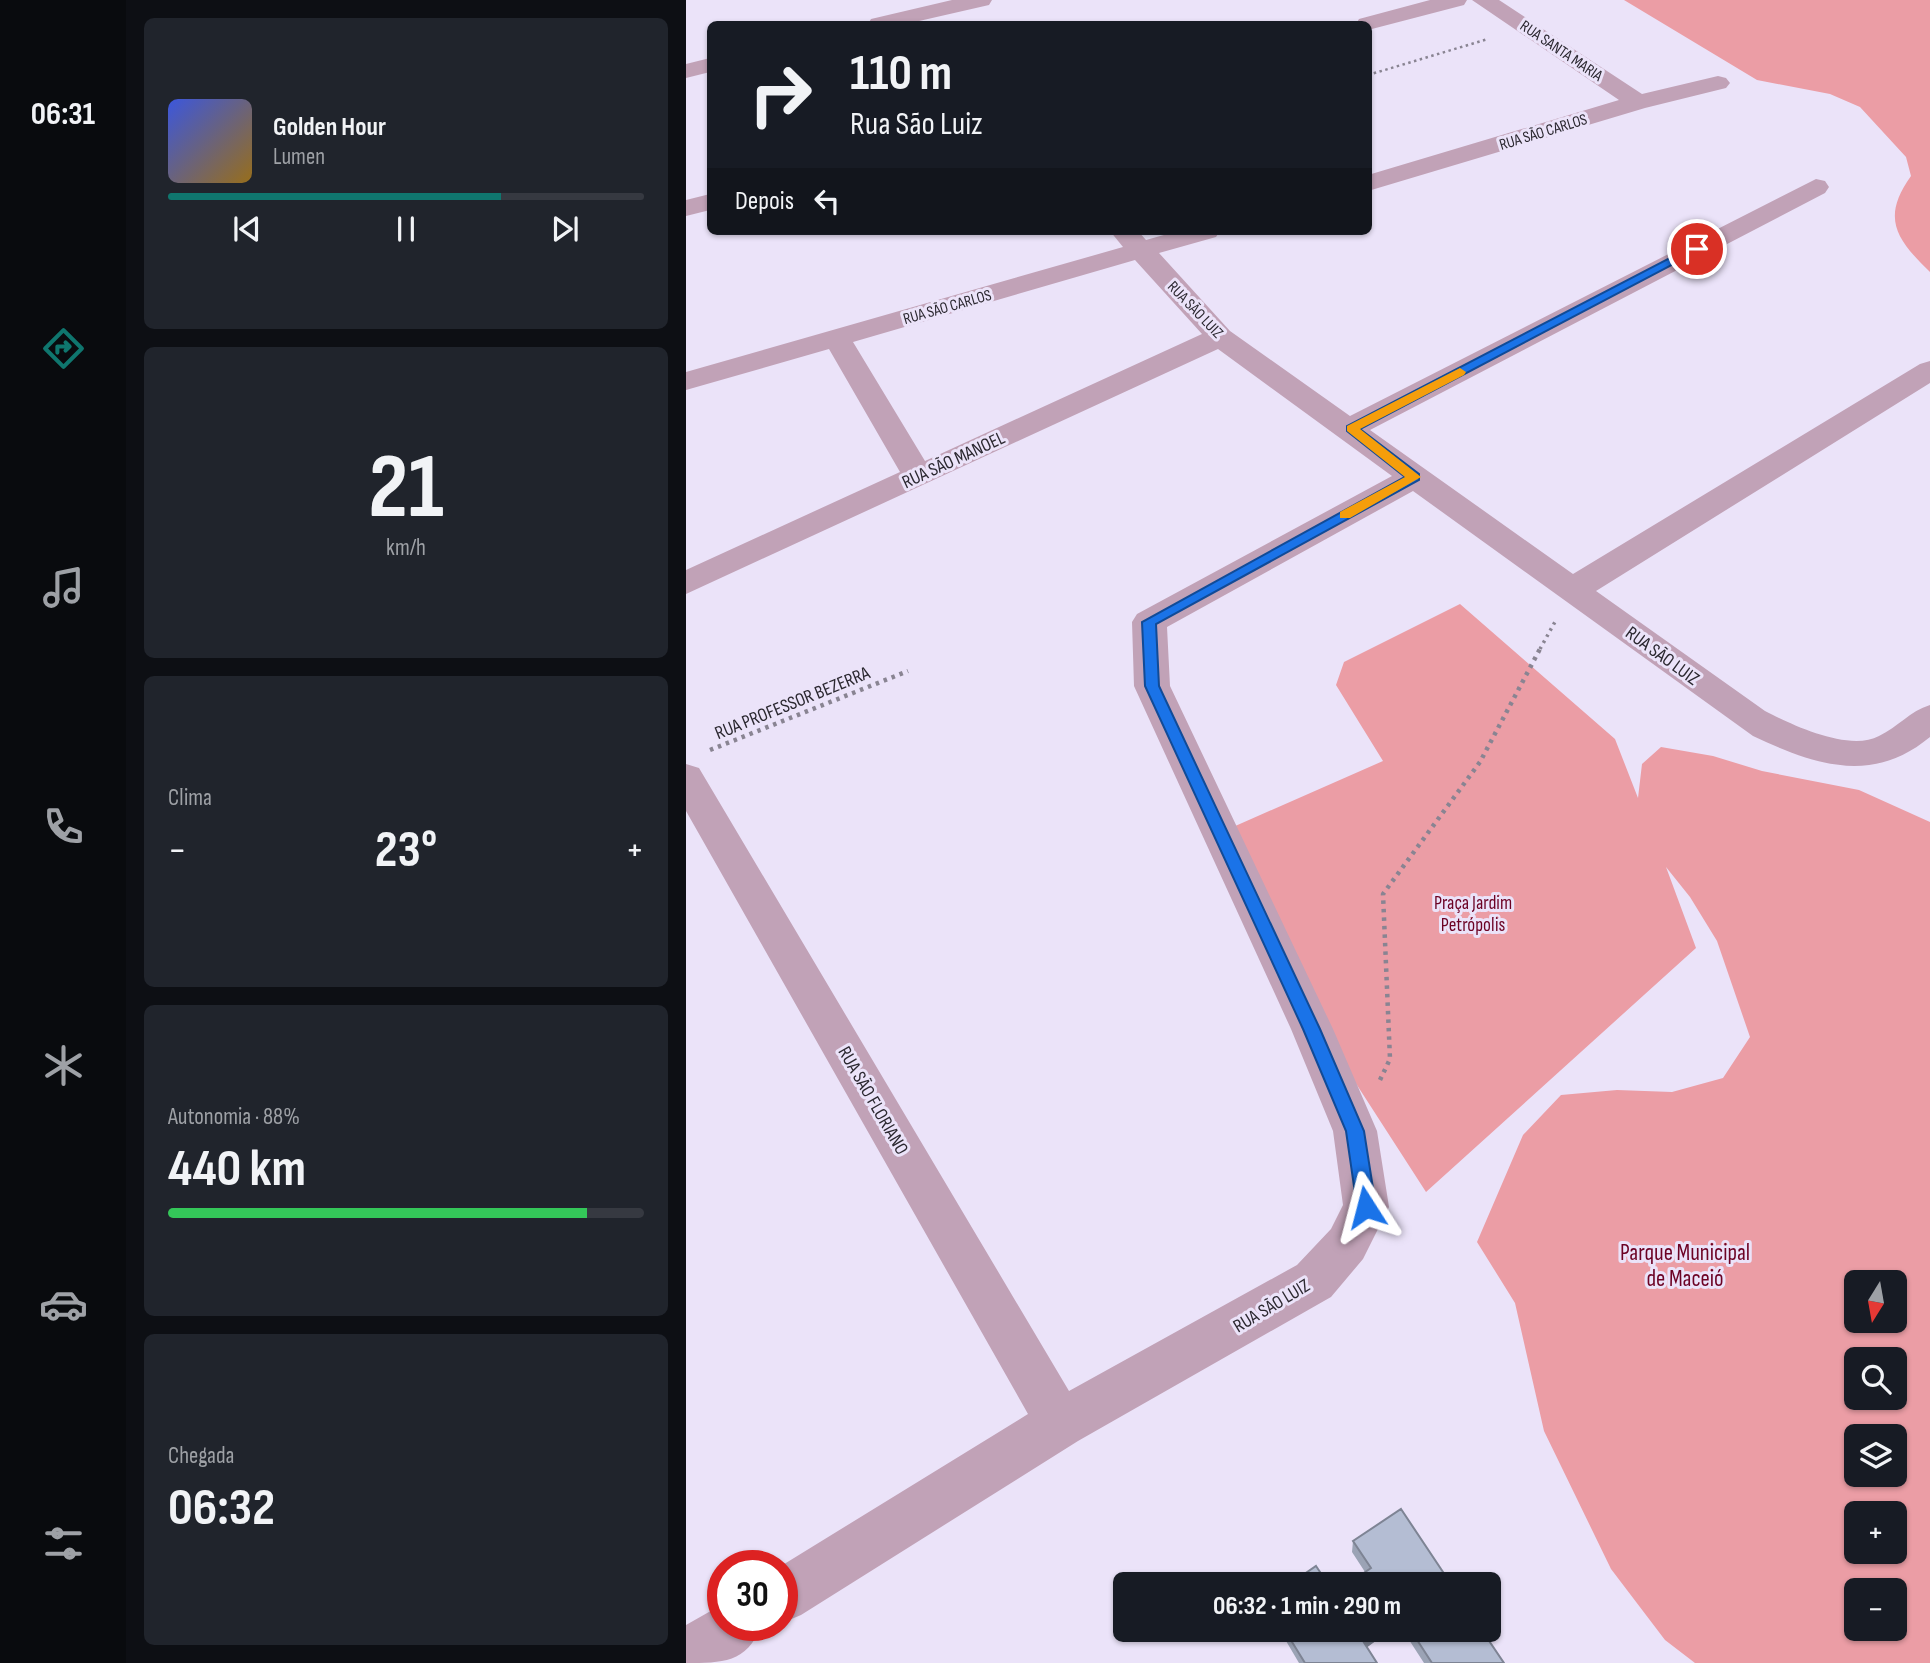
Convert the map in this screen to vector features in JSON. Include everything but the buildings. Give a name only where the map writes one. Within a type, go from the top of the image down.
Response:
[{"type":"street","points":[[891,21],[981,0]]},
{"type":"street","points":[[1372,23],[1456,0]]},
{"type":"street","name":"RUA SANTA MARIA","points":[[1483,0],[1529,27],[1639,102]]},
{"type":"street","points":[[686,71],[707,66]]},
{"type":"street","name":"RUA SÃO CARLOS","points":[[1372,182],[1639,102],[1718,83]]},
{"type":"street","points":[[1351,428],[1816,187]]},
{"type":"street","points":[[686,208],[707,203]]},
{"type":"street","name":"RUA SÃO CARLOS","points":[[686,381],[836,337],[1132,241],[1178,235]]},
{"type":"street","name":"RUA SÃO LUIZ","points":[[1132,241],[1220,337],[1351,428],[1414,477],[1752,720],[1790,740],[1862,754],[1884,751],[1930,718]]},
{"type":"street","points":[[836,337],[918,475]]},
{"type":"street","name":"RUA SÃO MANOEL","points":[[686,583],[1220,337]]},
{"type":"street","points":[[1572,590],[1930,370]]},
{"type":"street","name":"RUA SÃO LUIZ","points":[[798,1586],[1060,1423],[1251,1319],[1314,1280],[1347,1244],[1366,1207],[1355,1131],[1312,1029],[1152,686],[1149,622],[1414,477]]},
{"type":"street","name":"RUA SÃO FLORIANO","points":[[692,766],[1060,1423]]},
{"type":"street","points":[[686,1656],[710,1641]]},
{"type":"path","points":[[1372,74],[1529,27]]},
{"type":"path","points":[[1355,1131],[1390,1059],[1384,894],[1480,762],[1572,590]]},
{"type":"path","name":"RUA PROFESSOR BEZERRA","points":[[692,766],[908,671]]},
{"type":"green space","points":[[1624,0],[1930,0],[1930,272],[1908,249],[1896,227],[1897,204],[1911,176],[1906,157],[1860,107],[1830,94],[1757,80]]},
{"type":"green space","name":"Parque Municipal de Maceió","points":[[1460,604],[1615,739],[1638,798],[1642,764],[1661,747],[1713,756],[1762,771],[1859,790],[1930,822],[1930,1663],[1695,1663],[1665,1640],[1611,1569],[1544,1431],[1515,1303],[1477,1242],[1523,1135],[1561,1095],[1617,1090],[1672,1092],[1723,1078],[1750,1037],[1717,941],[1690,897],[1666,867],[1696,948],[1426,1192],[1355,1082],[1233,827],[1383,761],[1336,685],[1344,662]]},
{"type":"slow traffic","points":[[1345,515],[1414,477],[1351,428],[1460,372]]},
{"type":"route","points":[[1366,1207],[1355,1131],[1312,1029],[1152,686],[1149,622],[1414,477],[1351,428],[1697,249]]},
{"type":"park label","name":"Praça Jardim Petrópolis","points":[[1473,913]]}]
